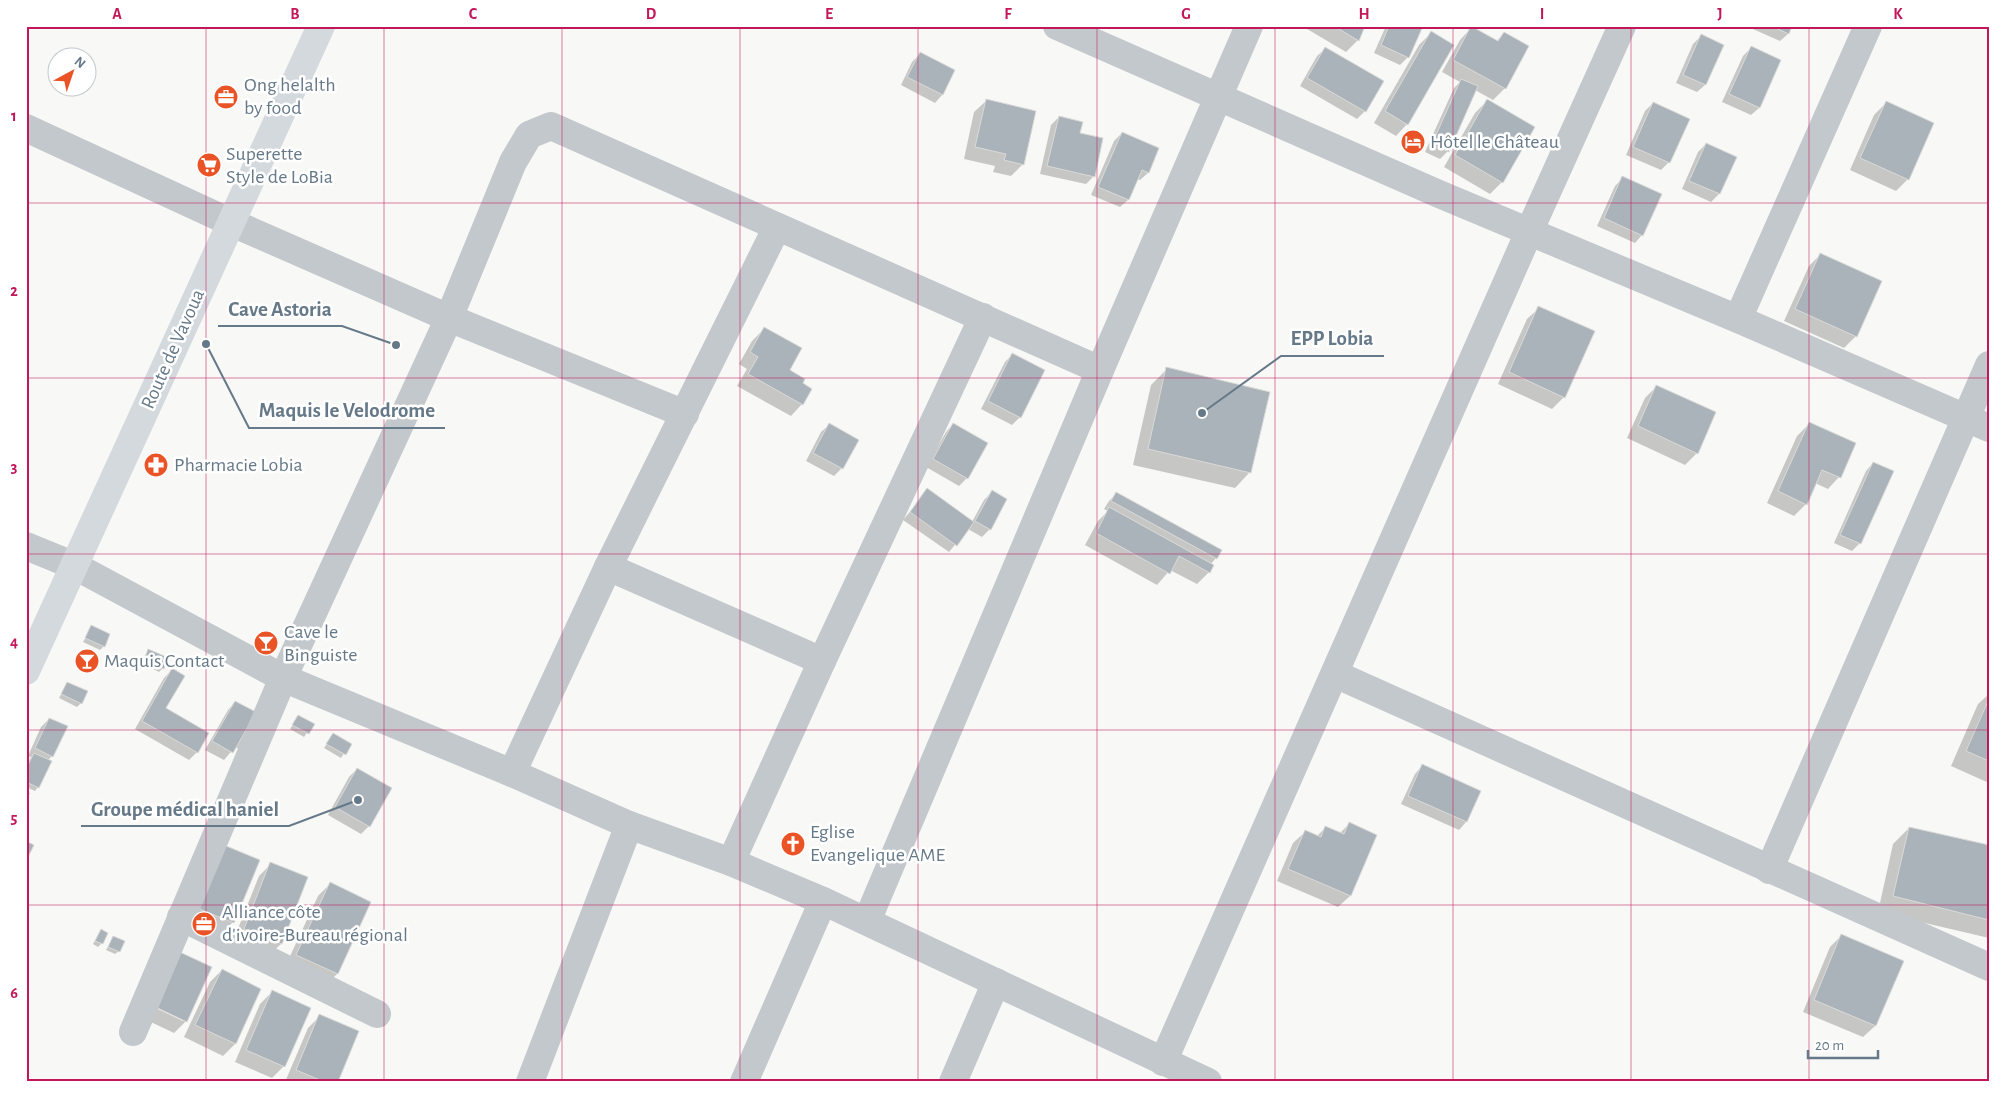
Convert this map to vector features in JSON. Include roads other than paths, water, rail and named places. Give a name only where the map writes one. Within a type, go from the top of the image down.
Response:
[{"type":"main road","name":"Route de Vavoua","points":[[26,671],[321,26]]},
{"type":"street","points":[[1057,26],[1218,98],[1529,232],[1738,319],[1977,423]]},
{"type":"street","points":[[867,921],[1100,370],[1249,26]]},
{"type":"street","points":[[1164,1062],[1529,232],[1622,26]]},
{"type":"street","points":[[1738,319],[1868,26]]},
{"type":"street","points":[[133,1032],[283,678],[449,318],[513,162],[529,135],[551,126],[1100,370]]},
{"type":"street","points":[[26,128],[230,222],[449,318],[685,414]]},
{"type":"street","points":[[512,774],[608,567],[777,227]]},
{"type":"street","points":[[731,862],[822,661],[983,317]]},
{"type":"street","points":[[1769,870],[1977,423],[1989,365]]},
{"type":"street","points":[[26,546],[74,566],[283,678],[628,825],[731,862],[823,901],[1208,1082]]},
{"type":"street","points":[[608,567],[822,661]]},
{"type":"street","points":[[1335,674],[1989,967]]},
{"type":"street","points":[[530,1082],[628,825]]},
{"type":"street","points":[[744,1082],[823,901]]},
{"type":"street","points":[[181,917],[377,1014]]},
{"type":"street","points":[[953,1082],[996,982]]},
{"type":"place","name":"Ong helalth by food","points":[[226,97]]},
{"type":"place","name":"Hôtel le Château","points":[[1413,142]]},
{"type":"place","name":"Superette Style de LoBia","points":[[209,165]]},
{"type":"place","name":"Maquis le Velodrome","points":[[206,344]]},
{"type":"place","name":"Cave Astoria","points":[[396,345]]},
{"type":"place","name":"EPP Lobia","points":[[1202,413]]},
{"type":"place","name":"Pharmacie Lobia","points":[[156,465]]},
{"type":"place","name":"Cave le Binguiste","points":[[266,643]]},
{"type":"place","name":"Maquis Contact","points":[[87,661]]},
{"type":"place","name":"Groupe médical haniel","points":[[358,800]]},
{"type":"place","name":"Eglise Evangelique AME","points":[[793,844]]},
{"type":"place","name":"Alliance côte d'ivoire-Bureau régional","points":[[204,924]]}]
